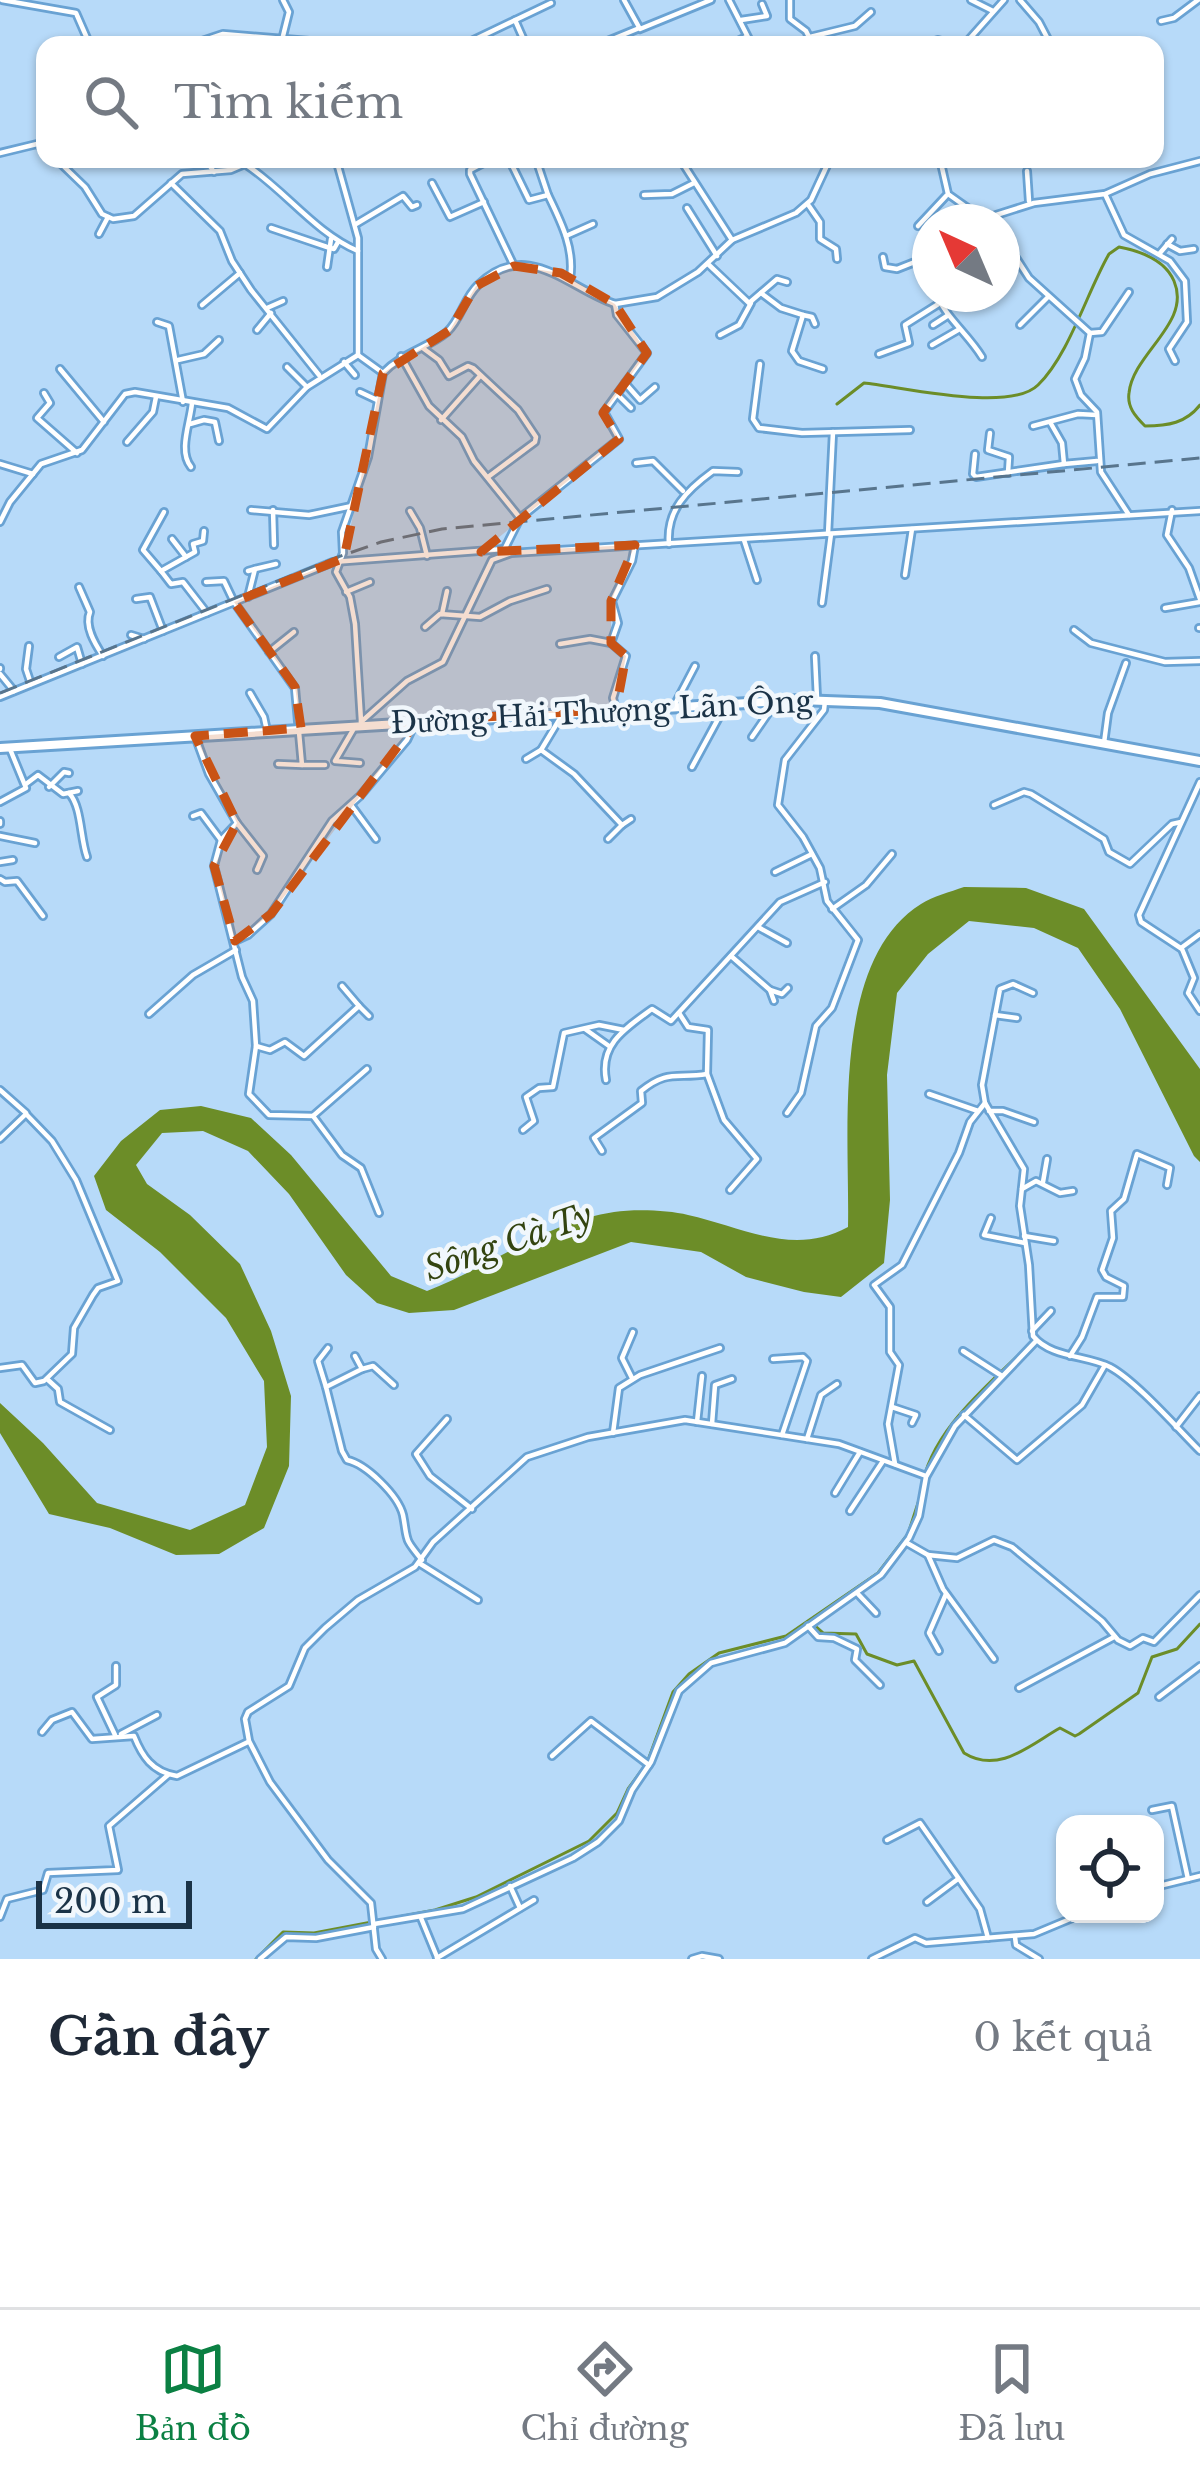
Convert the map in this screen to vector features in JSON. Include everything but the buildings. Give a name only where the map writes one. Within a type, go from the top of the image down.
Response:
[{"type":"street","points":[[2,0],[76,13],[86,36]]},
{"type":"street","points":[[217,36],[283,36],[289,12],[283,0]]},
{"type":"street","points":[[624,0],[638,28]]},
{"type":"street","points":[[619,36],[712,0]]},
{"type":"street","points":[[729,0],[748,36]]},
{"type":"street","points":[[790,0],[790,20],[807,36]]},
{"type":"street","points":[[971,0],[994,11]]},
{"type":"street","points":[[969,36],[1004,0]]},
{"type":"street","points":[[1020,0],[1046,36]]},
{"type":"street","points":[[1161,21],[1174,18],[1198,0]]},
{"type":"street","points":[[482,36],[551,3]]},
{"type":"street","points":[[741,20],[767,16],[762,4]]},
{"type":"street","points":[[826,36],[855,26],[871,12]]},
{"type":"street","points":[[515,20],[522,36]]},
{"type":"street","points":[[0,153],[36,144]]},
{"type":"street","points":[[1020,208],[1105,194],[1150,174],[1200,161]]},
{"type":"street","points":[[64,168],[108,217],[122,220],[134,216],[182,173],[233,168]]},
{"type":"street","points":[[212,168],[214,172]]},
{"type":"street","points":[[250,168],[334,240],[358,251]]},
{"type":"street","points":[[339,168],[356,224],[358,356]]},
{"type":"street","points":[[476,168],[469,172],[514,266]]},
{"type":"street","points":[[514,168],[530,200],[548,195]]},
{"type":"street","points":[[539,168],[572,257],[569,279]]},
{"type":"street","points":[[685,168],[732,240]]},
{"type":"street","points":[[359,724],[355,624],[338,580],[338,562],[343,553],[342,532],[368,458],[383,373],[401,356],[450,330],[481,282],[514,266],[528,265],[569,279],[616,304],[657,297],[708,264],[732,240],[792,216],[807,204],[825,168]]},
{"type":"street","points":[[942,168],[948,194],[962,204]]},
{"type":"street","points":[[1027,171],[1029,204]]},
{"type":"street","points":[[170,183],[220,231],[240,273],[287,331],[296,351],[320,376]]},
{"type":"street","points":[[431,183],[450,217],[484,202]]},
{"type":"street","points":[[644,195],[672,194],[694,183]]},
{"type":"street","points":[[939,204],[948,194]]},
{"type":"street","points":[[1105,194],[1124,235],[1160,254],[1182,274],[1187,322],[1168,352],[1175,361]]},
{"type":"street","points":[[356,224],[403,196],[412,207],[417,205]]},
{"type":"street","points":[[807,204],[820,222],[820,239],[836,248],[837,259]]},
{"type":"street","points":[[687,208],[716,256]]},
{"type":"street","points":[[99,234],[108,217]]},
{"type":"street","points":[[566,236],[593,224]]},
{"type":"street","points":[[271,228],[331,248]]},
{"type":"street","points":[[327,267],[334,240]]},
{"type":"street","points":[[1160,254],[1170,241],[1180,251],[1194,249]]},
{"type":"street","points":[[884,257],[885,267],[912,263]]},
{"type":"street","points":[[708,264],[726,285],[751,302]]},
{"type":"street","points":[[1020,267],[1090,333]]},
{"type":"street","points":[[202,305],[240,273]]},
{"type":"street","points":[[720,335],[739,325],[751,302],[777,279],[788,282]]},
{"type":"street","points":[[1090,333],[1102,332],[1129,292]]},
{"type":"street","points":[[761,293],[781,308],[812,316],[814,324]]},
{"type":"street","points":[[1020,325],[1048,297]]},
{"type":"street","points":[[1188,302],[1199,299]]},
{"type":"street","points":[[257,330],[269,311],[284,301]]},
{"type":"street","points":[[360,763],[335,761],[359,724],[407,680],[441,664],[492,560],[505,552],[520,518],[618,441],[616,428],[604,413],[647,353],[617,315],[616,304]]},
{"type":"street","points":[[879,354],[909,343],[904,326],[926,312]]},
{"type":"street","points":[[945,312],[982,357]]},
{"type":"street","points":[[803,315],[794,356],[823,369]]},
{"type":"street","points":[[932,325],[947,316]]},
{"type":"street","points":[[157,322],[169,326],[183,402]]},
{"type":"street","points":[[932,345],[959,328]]},
{"type":"street","points":[[1090,333],[1075,379],[1097,415],[1101,472],[1129,515]]},
{"type":"street","points":[[176,360],[204,354],[219,340]]},
{"type":"street","points":[[422,347],[449,376],[468,366],[518,410],[536,439],[488,477]]},
{"type":"street","points":[[0,522],[47,460],[77,453],[125,394],[228,408],[267,429],[320,376],[358,356]]},
{"type":"street","points":[[358,356],[383,373]]},
{"type":"street","points":[[401,356],[428,406],[462,437],[474,461],[520,518]]},
{"type":"street","points":[[344,362],[355,375]]},
{"type":"street","points":[[760,364],[756,427],[802,433],[910,430]]},
{"type":"street","points":[[287,367],[307,387]]},
{"type":"street","points":[[60,369],[104,422]]},
{"type":"street","points":[[441,420],[480,376]]},
{"type":"street","points":[[625,383],[642,400],[655,387]]},
{"type":"street","points":[[360,392],[378,400]]},
{"type":"street","points":[[44,393],[50,403],[37,418],[77,453]]},
{"type":"street","points":[[617,394],[631,408]]},
{"type":"street","points":[[127,442],[153,412],[155,397]]},
{"type":"street","points":[[191,467],[185,462],[184,445],[192,404]]},
{"type":"street","points":[[1033,426],[1084,413],[1097,415]]},
{"type":"street","points":[[190,424],[215,422],[219,441]]},
{"type":"street","points":[[1050,422],[1062,443],[1064,464]]},
{"type":"street","points":[[822,603],[833,429]]},
{"type":"street","points":[[989,433],[988,452],[1009,457],[1008,473]]},
{"type":"street","points":[[975,454],[974,477],[1099,460]]},
{"type":"street","points":[[636,463],[653,461],[685,492]]},
{"type":"street","points":[[0,464],[33,475]]},
{"type":"street","points":[[669,544],[668,528],[685,492],[712,471],[738,472]]},
{"type":"street","points":[[251,510],[309,515],[352,506]]},
{"type":"street","points":[[272,510],[274,545]]},
{"type":"street","points":[[1165,608],[1200,600],[1189,568],[1166,533],[1172,510]]},
{"type":"street","points":[[0,697],[338,562],[1200,511]]},
{"type":"street","points":[[164,512],[143,550],[171,584],[183,582],[207,613]]},
{"type":"street","points":[[410,512],[421,529],[427,556]]},
{"type":"street","points":[[905,575],[912,529]]},
{"type":"street","points":[[161,571],[195,552],[193,544],[203,541],[204,531]]},
{"type":"street","points":[[744,538],[757,580]]},
{"type":"street","points":[[172,539],[186,557]]},
{"type":"street","points":[[611,643],[618,625],[612,601],[632,561],[634,545]]},
{"type":"street","points":[[248,597],[252,570],[276,564]]},
{"type":"street","points":[[206,582],[224,580],[234,602],[295,688],[302,765]]},
{"type":"street","points":[[346,592],[370,582]]},
{"type":"street","points":[[80,586],[90,612],[92,636],[104,656]]},
{"type":"street","points":[[442,614],[484,616],[547,589]]},
{"type":"street","points":[[425,627],[442,614],[447,591]]},
{"type":"street","points":[[136,599],[150,598],[163,631]]},
{"type":"street","points":[[1074,630],[1095,644],[1165,662],[1200,662]]},
{"type":"street","points":[[269,652],[294,632]]},
{"type":"street","points":[[131,635],[144,639]]},
{"type":"street","points":[[560,644],[590,639],[611,643],[626,656],[613,698],[616,709]]},
{"type":"street","points":[[29,646],[26,669],[31,684]]},
{"type":"street","points":[[59,657],[77,647],[82,664]]},
{"type":"street","points":[[787,1113],[801,1094],[816,1026],[832,1008],[858,940],[826,899],[812,854],[778,805],[785,760],[824,710],[815,656]]},
{"type":"street","points":[[1104,743],[1108,713],[1126,663]]},
{"type":"street","points":[[674,706],[695,666]]},
{"type":"street","points":[[0,670],[14,691]]},
{"type":"street","points":[[250,693],[267,731]]},
{"type":"street","points":[[752,736],[777,700]]},
{"type":"street","name":"Đường Hải Thượng Lãn Ông","points":[[5,747],[777,700],[876,703],[1200,761]]},
{"type":"street","points":[[692,767],[727,703]]},
{"type":"street","points":[[526,759],[541,750],[563,712]]},
{"type":"street","points":[[235,940],[271,914],[319,838],[407,740],[417,721]]},
{"type":"street","points":[[195,736],[209,774],[263,856],[257,870]]},
{"type":"street","points":[[5,747],[26,784]]},
{"type":"street","points":[[541,750],[574,774],[622,825]]},
{"type":"street","points":[[278,764],[325,765]]},
{"type":"street","points":[[49,787],[64,772],[69,773]]},
{"type":"street","points":[[0,802],[23,791],[38,776],[49,787],[69,794],[75,800],[87,857]]},
{"type":"street","points":[[1200,782],[1139,917],[1181,948],[1197,980],[1188,990],[1200,1011]]},
{"type":"street","points":[[69,794],[78,791]]},
{"type":"street","points":[[994,805],[1024,792],[1031,794],[1104,839],[1109,852],[1130,864],[1172,824],[1181,822]]},
{"type":"street","points":[[350,804],[376,839]]},
{"type":"street","points":[[193,816],[201,813],[221,840]]},
{"type":"street","points":[[608,839],[631,819]]},
{"type":"street","points":[[238,823],[221,840],[214,866],[242,977],[253,1001],[256,1046],[248,1088],[255,1104],[273,1117],[313,1116],[368,1069]]},
{"type":"street","points":[[0,836],[35,843]]},
{"type":"street","points":[[775,872],[812,854]]},
{"type":"street","points":[[832,909],[866,885],[892,854]]},
{"type":"street","points":[[0,862],[13,860]]},
{"type":"street","points":[[0,879],[17,881],[43,916]]},
{"type":"street","points":[[606,1080],[609,1046],[624,1030],[652,1009],[669,1022],[783,899],[824,882]]},
{"type":"street","points":[[758,927],[787,943]]},
{"type":"street","points":[[1181,948],[1200,934]]},
{"type":"street","points":[[149,1014],[193,976],[236,950]]},
{"type":"street","points":[[731,956],[775,1000]]},
{"type":"street","points":[[1033,993],[1013,984],[1004,986],[982,1081],[989,1112],[1024,1167],[1032,1331],[1036,1341],[1105,1365],[1200,1450]]},
{"type":"street","points":[[343,986],[369,1016]]},
{"type":"street","points":[[770,990],[782,994],[788,988]]},
{"type":"street","points":[[256,1046],[270,1050],[285,1042],[304,1056],[359,1006]]},
{"type":"street","points":[[679,1013],[688,1028],[708,1030],[707,1074],[726,1126],[758,1160],[730,1190]]},
{"type":"street","points":[[995,1015],[1017,1018]]},
{"type":"street","points":[[523,1130],[534,1121],[525,1098],[537,1089],[553,1088],[564,1033],[599,1025],[624,1030]]},
{"type":"street","points":[[585,1029],[609,1046]]},
{"type":"street","points":[[602,1151],[594,1138],[641,1103],[646,1087],[666,1074],[707,1074]]},
{"type":"street","points":[[0,1090],[52,1141],[73,1174],[118,1279],[98,1288],[74,1328],[72,1354],[47,1379],[35,1383],[22,1365],[0,1368]]},
{"type":"street","points":[[929,1094],[978,1111]]},
{"type":"street","points":[[895,1464],[888,1426],[899,1365],[890,1352],[890,1307],[874,1286],[902,1265],[985,1103]]},
{"type":"street","points":[[989,1112],[1003,1111],[1034,1122]]},
{"type":"street","points":[[0,1138],[26,1114]]},
{"type":"street","points":[[313,1116],[342,1154],[361,1168],[380,1213]]},
{"type":"street","points":[[1070,1356],[1097,1297],[1124,1294],[1124,1286],[1102,1270],[1113,1238],[1111,1211],[1124,1199],[1137,1154],[1170,1168],[1167,1185]]},
{"type":"street","points":[[1043,1183],[1047,1159]]},
{"type":"street","points":[[1022,1189],[1033,1180],[1060,1193],[1073,1191]]},
{"type":"street","points":[[991,1217],[984,1235],[1054,1241]]},
{"type":"street","points":[[1032,1331],[1051,1311]]},
{"type":"street","points":[[632,1378],[622,1358],[633,1332]]},
{"type":"street","points":[[260,1959],[286,1937],[316,1938],[463,1909],[598,1842],[619,1821],[678,1693],[704,1668],[721,1660],[785,1643],[880,1575],[907,1543],[920,1512],[923,1475],[964,1415],[1036,1341]]},
{"type":"street","points":[[328,1348],[318,1361],[344,1456],[350,1462],[361,1462],[384,1487],[403,1514],[404,1538],[420,1562],[478,1600]]},
{"type":"street","points":[[613,1433],[618,1390],[632,1378],[720,1348]]},
{"type":"street","points":[[963,1352],[1002,1376]]},
{"type":"street","points":[[355,1357],[362,1369]]},
{"type":"street","points":[[773,1359],[803,1357],[807,1361],[782,1435]]},
{"type":"street","points":[[964,1415],[1016,1460],[1082,1406],[1105,1365]]},
{"type":"street","points":[[326,1387],[373,1366],[394,1385]]},
{"type":"street","points":[[698,1422],[702,1376]]},
{"type":"street","points":[[712,1424],[715,1384],[732,1378]]},
{"type":"street","points":[[47,1379],[58,1389],[60,1402],[110,1430]]},
{"type":"street","points":[[807,1439],[821,1394],[836,1384]]},
{"type":"street","points":[[1175,1427],[1200,1396]]},
{"type":"street","points":[[892,1407],[916,1414],[912,1423]]},
{"type":"street","points":[[447,1419],[416,1454],[436,1482],[472,1509]]},
{"type":"street","points":[[382,1959],[376,1949],[371,1903],[326,1857],[269,1782],[249,1741],[246,1714],[289,1686],[307,1645],[358,1600],[420,1562],[433,1542],[523,1459],[585,1438],[682,1420],[861,1450],[923,1475]]},
{"type":"street","points":[[836,1493],[861,1450]]},
{"type":"street","points":[[850,1511],[884,1459]]},
{"type":"street","points":[[907,1543],[928,1555],[957,1558],[994,1540],[1012,1547],[1130,1646],[1143,1638],[1151,1644],[1200,1595]]},
{"type":"street","points":[[928,1555],[946,1594],[994,1659]]},
{"type":"street","points":[[858,1594],[876,1613]]},
{"type":"street","points":[[939,1651],[929,1633],[946,1594]]},
{"type":"street","points":[[808,1626],[818,1637],[834,1638],[857,1649],[855,1660],[880,1685]]},
{"type":"street","points":[[1019,1688],[1115,1636]]},
{"type":"street","points":[[116,1666],[116,1685],[97,1697],[118,1734]]},
{"type":"street","points":[[1159,1697],[1200,1666]]},
{"type":"street","points":[[42,1732],[52,1720],[71,1712],[92,1739],[118,1734],[158,1715]]},
{"type":"street","points":[[552,1756],[592,1721],[646,1763]]},
{"type":"street","points":[[118,1734],[135,1737],[139,1754],[168,1775],[183,1775],[249,1741]]},
{"type":"street","points":[[0,1917],[7,1899],[43,1890],[48,1873],[118,1870],[108,1828],[168,1775]]},
{"type":"street","points":[[1152,1810],[1172,1806],[1188,1879]]},
{"type":"street","points":[[887,1840],[920,1823],[984,1916],[988,1938]]},
{"type":"street","points":[[1164,1885],[1200,1876]]},
{"type":"street","points":[[927,1902],[958,1879]]},
{"type":"street","points":[[509,1886],[520,1908]]},
{"type":"street","points":[[421,1918],[438,1958],[534,1900]]},
{"type":"street","points":[[872,1959],[915,1938],[926,1943],[1015,1937],[1062,1923]]},
{"type":"street","points":[[1015,1937],[1016,1945],[1039,1959]]},
{"type":"street","points":[[692,1959],[719,1959]]},
{"type":"highlighted area","points":[[514,266],[561,273],[615,304],[647,353],[603,413],[619,439],[481,552],[635,545],[611,601],[611,643],[626,656],[616,709],[417,721],[271,914],[235,941],[214,866],[237,823],[195,736],[301,728],[295,687],[234,602],[344,558],[383,373],[450,330],[476,286]]},
{"type":"shaded area","name":"Sông Cà Ty","points":[[964,887],[1026,888],[1084,909],[1200,1069],[1200,1162],[1120,1009],[1078,948],[1034,928],[969,921],[928,954],[897,993],[887,1075],[890,1200],[884,1263],[841,1297],[746,1277],[701,1252],[631,1242],[454,1310],[409,1313],[377,1303],[346,1275],[289,1194],[248,1151],[203,1131],[162,1133],[136,1165],[147,1184],[190,1215],[240,1264],[271,1331],[291,1396],[289,1466],[264,1528],[219,1554],[176,1555],[110,1528],[49,1514],[0,1433],[0,1403],[97,1503],[190,1530],[245,1505],[267,1447],[264,1381],[226,1318],[160,1252],[106,1210],[94,1176],[121,1141],[160,1110],[201,1106],[251,1118],[291,1155],[391,1276],[427,1291],[566,1225],[614,1212],[680,1213],[788,1240],[828,1236],[848,1227],[851,1052],[871,965],[892,930],[921,904]]},
{"type":"waterway","points":[[837,404],[864,383],[981,398],[1024,393],[1038,385],[1059,357],[1109,254],[1119,247],[1165,267],[1177,296],[1169,324],[1133,378],[1132,411],[1145,426],[1161,425],[1183,420],[1200,405]]},
{"type":"waterway","points":[[921,1491],[936,1448],[949,1428],[1030,1344]]},
{"type":"waterway","points":[[256,1959],[283,1932],[314,1933],[435,1910],[476,1897],[589,1841],[617,1813],[647,1763],[673,1692],[689,1674],[719,1653],[786,1636],[878,1573],[908,1534],[919,1500]]},
{"type":"waterway","points":[[815,1626],[823,1633],[856,1634],[867,1654],[897,1665],[914,1661],[964,1753],[990,1761],[1014,1755],[1060,1728],[1079,1734],[1138,1693],[1152,1657],[1177,1649],[1200,1624]]},
{"type":"railway","points":[[0,693],[335,558],[442,529],[1200,458]]}]
